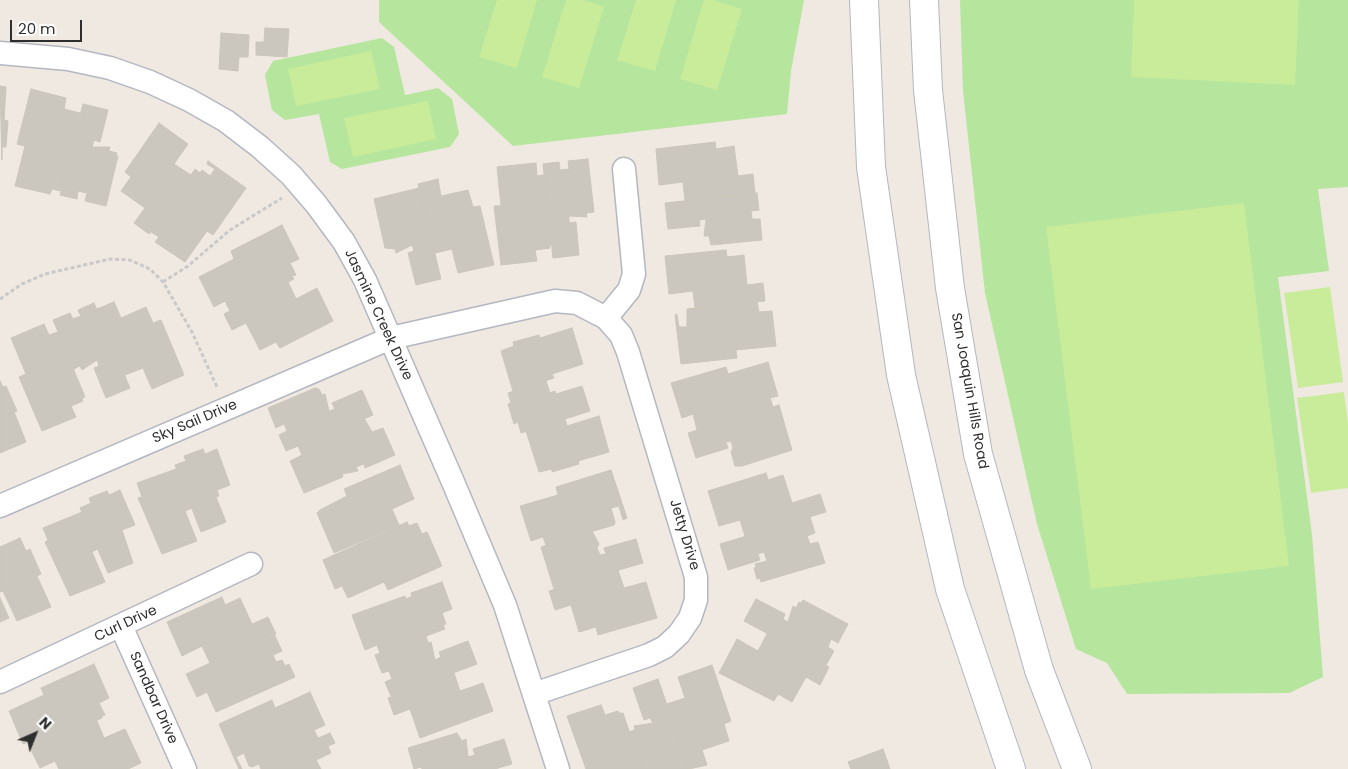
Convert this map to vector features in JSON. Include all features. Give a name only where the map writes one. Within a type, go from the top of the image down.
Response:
[{"type":"main road","points":[[864,0],[871,167],[900,374],[950,589],[1011,769]]},
{"type":"main road","name":"San Joaquin Hills Road","points":[[924,0],[928,90],[950,288],[978,454],[1039,670],[1076,769]]},
{"type":"street","name":"Jasmine Creek Drive","points":[[0,53],[68,59],[110,68],[150,82],[189,100],[226,121],[260,146],[298,183],[344,242],[365,280],[391,338],[504,605],[558,769]]},
{"type":"street","points":[[606,318],[629,290],[634,274],[624,169]]},
{"type":"street","name":"Jetty Drive","points":[[391,338],[554,301],[576,303],[606,318],[621,335],[628,352],[696,577],[696,600],[690,618],[679,634],[665,646],[648,655],[534,694]]},
{"type":"street","name":"Sky Sail Drive","points":[[0,506],[391,338]]},
{"type":"street","name":"Curl Drive","points":[[0,682],[252,564]]},
{"type":"street","name":"Sandbar Drive","points":[[121,626],[185,769]]},
{"type":"path","points":[[163,282],[188,266],[230,230],[278,201],[298,183]]},
{"type":"path","points":[[0,299],[44,274],[110,258],[130,260],[150,269],[163,282],[192,332],[226,409]]},
{"type":"green space","points":[[379,0],[804,0],[791,71],[787,114],[513,146],[379,22]]},
{"type":"green space","points":[[497,0],[537,0],[517,68],[479,57]]},
{"type":"green space","points":[[566,0],[583,0],[604,7],[579,88],[542,77]]},
{"type":"green space","points":[[636,0],[676,0],[655,71],[617,60]]},
{"type":"green space","points":[[704,0],[713,0],[742,9],[717,90],[680,79]]},
{"type":"green space","points":[[960,0],[1348,0],[1348,187],[1318,189],[1329,271],[1278,277],[1312,535],[1323,677],[1289,693],[1127,694],[1107,663],[1076,649],[1037,524],[985,293],[963,91]]},
{"type":"green space","points":[[1134,0],[1299,0],[1295,85],[1131,77]]},
{"type":"green space","points":[[382,38],[394,47],[405,95],[438,88],[452,99],[459,134],[450,147],[342,169],[330,162],[319,114],[285,120],[272,110],[265,75],[273,61]]},
{"type":"green space","points":[[371,51],[380,89],[296,106],[288,69]]},
{"type":"green space","points":[[428,101],[436,139],[353,157],[344,118]]},
{"type":"green space","points":[[1244,203],[1289,566],[1091,589],[1046,227]]},
{"type":"green space","points":[[1330,287],[1343,382],[1298,388],[1284,293]]},
{"type":"green space","points":[[1344,392],[1348,424],[1348,488],[1311,493],[1297,398]]},
{"type":"building","points":[[265,28],[289,29],[287,57],[256,55],[256,42],[264,42]]},
{"type":"building","points":[[221,33],[249,35],[248,57],[239,57],[238,71],[219,69]]},
{"type":"building","points":[[0,86],[6,87],[4,120],[8,121],[6,147],[2,147],[2,160]]},
{"type":"building","points":[[31,89],[66,98],[64,109],[80,113],[61,191],[52,189],[50,194],[15,186],[25,146],[17,144]]},
{"type":"building","points":[[83,104],[108,110],[100,142],[94,140],[92,147],[110,147],[109,151],[117,153],[116,156],[118,156],[106,206],[85,201],[87,193],[78,191],[77,199],[60,195]]},
{"type":"building","points":[[159,123],[188,144],[174,164],[191,175],[149,234],[134,223],[145,208],[121,191],[131,177],[125,172]]},
{"type":"building","points":[[715,142],[716,149],[734,146],[738,176],[753,174],[755,193],[685,201],[683,182],[659,185],[656,149]]},
{"type":"building","points":[[588,159],[594,212],[586,213],[587,217],[569,216],[569,223],[576,222],[579,255],[553,258],[543,164],[559,162],[560,170],[569,169],[568,161]]},
{"type":"building","points":[[208,161],[246,188],[213,235],[207,231],[185,262],[155,242],[159,237],[151,232],[195,169],[200,173],[202,170],[210,176],[215,169],[207,164]]},
{"type":"building","points":[[536,163],[537,176],[544,175],[552,245],[549,245],[550,248],[535,250],[537,261],[501,265],[494,206],[501,206],[497,167]]},
{"type":"building","points":[[438,179],[441,196],[468,190],[473,207],[480,206],[494,265],[458,273],[452,249],[435,253],[418,184]]},
{"type":"building","points":[[419,188],[441,279],[416,285],[408,253],[414,251],[412,245],[396,253],[395,249],[385,248],[374,199]]},
{"type":"building","points":[[757,193],[759,210],[751,211],[752,219],[760,219],[762,240],[711,245],[709,236],[704,236],[706,219],[699,220],[700,226],[668,229],[665,203]]},
{"type":"building","points":[[282,225],[299,259],[290,263],[296,275],[292,276],[294,279],[230,311],[225,301],[214,307],[199,277],[234,259],[231,251]]},
{"type":"building","points":[[726,250],[727,257],[744,255],[747,285],[763,283],[765,301],[695,308],[693,291],[669,294],[665,256]]},
{"type":"building","points":[[288,282],[296,299],[317,288],[333,321],[280,348],[276,342],[260,350],[246,323],[232,330],[224,314]]},
{"type":"building","points":[[757,301],[759,312],[772,311],[776,346],[736,350],[737,358],[681,364],[675,315],[677,314],[679,327],[687,327],[687,309]]},
{"type":"building","points":[[114,302],[121,318],[146,307],[153,323],[161,320],[184,375],[152,389],[143,368],[125,375],[97,309]]},
{"type":"building","points":[[94,303],[130,388],[106,398],[94,368],[99,366],[97,360],[82,370],[80,366],[74,369],[53,320],[70,313],[73,319],[81,316],[78,310]]},
{"type":"building","points":[[44,324],[49,335],[58,332],[85,397],[82,398],[83,401],[71,406],[76,417],[42,431],[19,377],[26,374],[11,338]]},
{"type":"building","points":[[572,328],[583,364],[552,374],[554,378],[513,391],[501,351],[514,346],[513,342],[539,335],[540,338]]},
{"type":"building","points":[[768,362],[778,396],[770,398],[773,407],[697,430],[693,414],[682,418],[671,383],[726,367],[728,374]]},
{"type":"building","points":[[0,381],[3,387],[6,386],[17,411],[14,412],[26,442],[0,453]]},
{"type":"building","points":[[546,381],[550,393],[555,391],[556,394],[582,386],[590,411],[521,433],[518,422],[514,424],[508,404],[511,403],[508,393]]},
{"type":"building","points":[[315,388],[319,389],[322,395],[325,394],[329,411],[335,409],[332,403],[362,390],[373,415],[286,451],[279,435],[287,431],[284,424],[276,428],[268,408]]},
{"type":"building","points":[[779,405],[792,450],[742,466],[735,466],[731,452],[733,448],[731,441],[726,442],[728,448],[696,458],[688,433]]},
{"type":"building","points":[[599,416],[609,452],[578,461],[579,464],[552,472],[552,469],[539,472],[526,431],[565,419],[567,426]]},
{"type":"building","points":[[364,418],[372,432],[383,428],[395,455],[365,468],[364,464],[356,467],[358,471],[342,474],[343,477],[304,493],[290,461],[302,455],[298,446]]},
{"type":"building","points":[[203,449],[205,454],[217,449],[230,485],[217,490],[219,496],[216,497],[226,522],[201,532],[175,465],[186,461],[184,456]]},
{"type":"building","points":[[400,465],[414,499],[392,509],[399,525],[334,553],[317,513],[347,496],[344,489]]},
{"type":"building","points":[[176,469],[192,508],[185,511],[197,541],[162,554],[138,498],[142,497],[137,483]]},
{"type":"building","points":[[611,470],[627,518],[623,520],[619,506],[611,508],[615,522],[614,525],[546,545],[543,537],[531,541],[520,506],[558,495],[556,487]]},
{"type":"building","points":[[766,473],[768,480],[783,475],[792,503],[820,494],[826,512],[745,536],[740,520],[719,526],[708,491]]},
{"type":"building","points":[[120,490],[135,525],[122,530],[133,563],[108,573],[80,508],[91,503],[89,498],[107,491],[109,495]]},
{"type":"building","points":[[82,512],[98,549],[92,552],[105,582],[70,596],[45,542],[48,540],[43,528]]},
{"type":"building","points":[[810,517],[815,533],[807,536],[810,544],[818,542],[825,563],[761,582],[760,578],[757,579],[754,568],[756,567],[755,564],[767,561],[764,552],[758,554],[760,560],[728,570],[720,544]]},
{"type":"building","points":[[407,522],[409,526],[417,523],[422,534],[427,532],[442,566],[388,590],[384,582],[348,598],[342,586],[335,589],[323,560]]},
{"type":"building","points":[[592,531],[599,544],[597,548],[600,555],[606,554],[604,548],[636,539],[643,563],[554,589],[541,547]]},
{"type":"building","points":[[20,538],[26,551],[30,549],[41,574],[37,576],[51,607],[17,621],[3,591],[0,592],[0,547]]},
{"type":"building","points":[[618,570],[624,588],[646,582],[657,618],[598,635],[596,627],[579,632],[571,605],[555,610],[549,591]]},
{"type":"building","points":[[442,582],[452,609],[442,613],[446,624],[443,625],[445,629],[380,653],[377,645],[365,650],[352,615],[405,596],[406,599],[412,596],[411,593]]},
{"type":"building","points":[[222,597],[225,605],[240,598],[252,624],[268,617],[276,634],[210,663],[202,646],[182,656],[167,622]]},
{"type":"building","points":[[0,598],[9,618],[0,622]]},
{"type":"building","points":[[756,599],[785,614],[783,619],[788,622],[793,606],[796,608],[799,602],[801,603],[803,600],[848,624],[838,643],[831,639],[828,647],[834,651],[826,665],[744,621]]},
{"type":"building","points":[[274,634],[282,651],[273,655],[276,662],[282,660],[285,666],[289,664],[295,677],[216,712],[207,692],[197,697],[186,674]]},
{"type":"building","points":[[767,634],[829,667],[820,685],[806,677],[792,702],[778,694],[774,701],[719,673],[737,639],[758,651]]},
{"type":"building","points":[[426,636],[428,643],[431,642],[435,660],[441,657],[439,652],[468,641],[477,664],[391,696],[385,682],[392,679],[389,671],[382,673],[375,655]]},
{"type":"building","points":[[94,664],[109,698],[99,703],[105,715],[31,750],[28,742],[23,744],[9,711],[44,695],[41,688]]},
{"type":"building","points":[[712,665],[731,721],[724,724],[729,741],[702,750],[707,765],[689,769],[667,704],[685,698],[678,677]]},
{"type":"building","points":[[454,673],[460,691],[483,683],[493,711],[420,738],[410,709],[394,715],[388,698]]},
{"type":"building","points":[[658,679],[689,769],[642,769],[629,732],[635,730],[634,726],[653,723],[650,718],[644,720],[633,688]]},
{"type":"building","points":[[310,692],[325,725],[314,730],[318,738],[252,767],[249,766],[244,753],[236,757],[242,769],[239,769],[219,724],[272,700],[275,708]]},
{"type":"building","points":[[601,705],[605,715],[618,711],[623,713],[642,769],[586,769],[567,716]]},
{"type":"building","points":[[97,721],[104,738],[125,729],[141,763],[128,769],[59,769],[55,761],[40,768],[31,750]]},
{"type":"building","points":[[330,733],[335,743],[328,746],[331,753],[316,760],[321,769],[261,769],[259,764]]},
{"type":"building","points":[[457,733],[462,741],[466,739],[468,757],[475,755],[473,749],[504,739],[512,764],[495,769],[422,769],[421,767],[414,769],[408,748]]},
{"type":"building","points":[[883,749],[890,769],[851,769],[848,762]]}]
